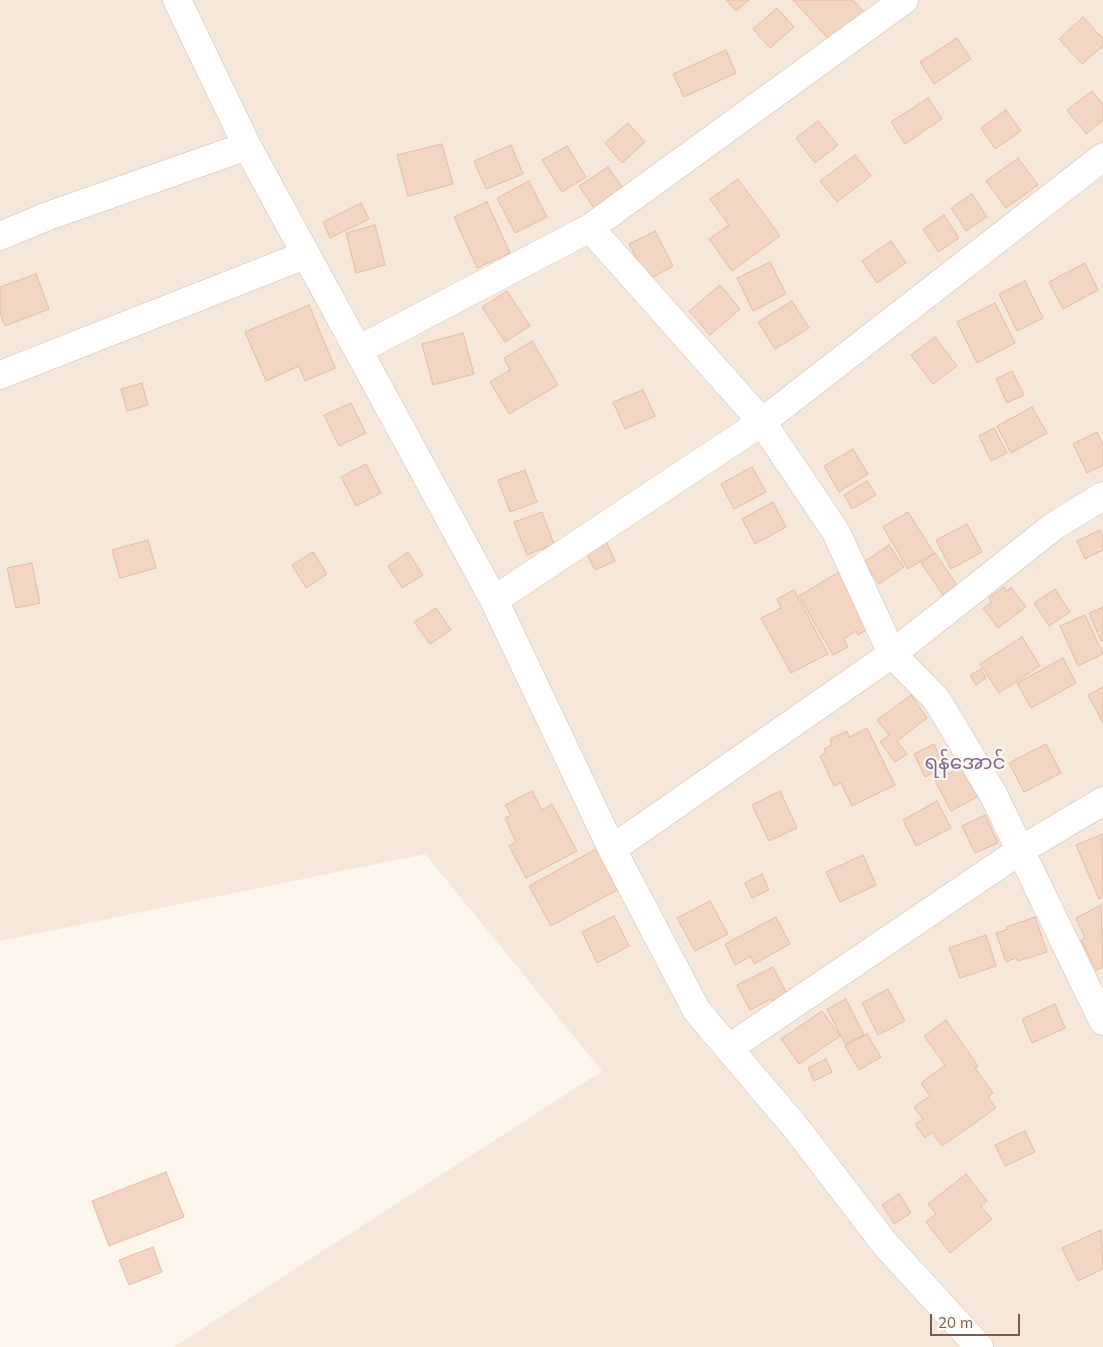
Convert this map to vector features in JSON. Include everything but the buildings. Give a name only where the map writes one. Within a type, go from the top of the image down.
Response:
[{"type":"street","points":[[176,0],[247,146],[494,600],[612,849],[697,1011],[796,1129],[885,1244],[978,1347]]},
{"type":"street","points":[[358,350],[590,228],[904,0]]},
{"type":"street","points":[[0,236],[48,216],[247,146]]},
{"type":"street","points":[[494,600],[762,422],[1103,157]]},
{"type":"street","points":[[590,228],[762,422],[836,532],[892,654],[937,700],[992,794],[1103,1021]]},
{"type":"street","points":[[0,375],[305,255]]},
{"type":"street","points":[[612,849],[892,654],[1054,526],[1103,496]]},
{"type":"street","points":[[728,1048],[1021,850],[1103,801]]},
{"type":"shaded area","points":[[0,0],[1103,0],[1103,1347],[174,1347],[602,1071],[425,854],[0,941]]},
{"type":"district","name":"ရန်အောင်","points":[[965,763]]}]
